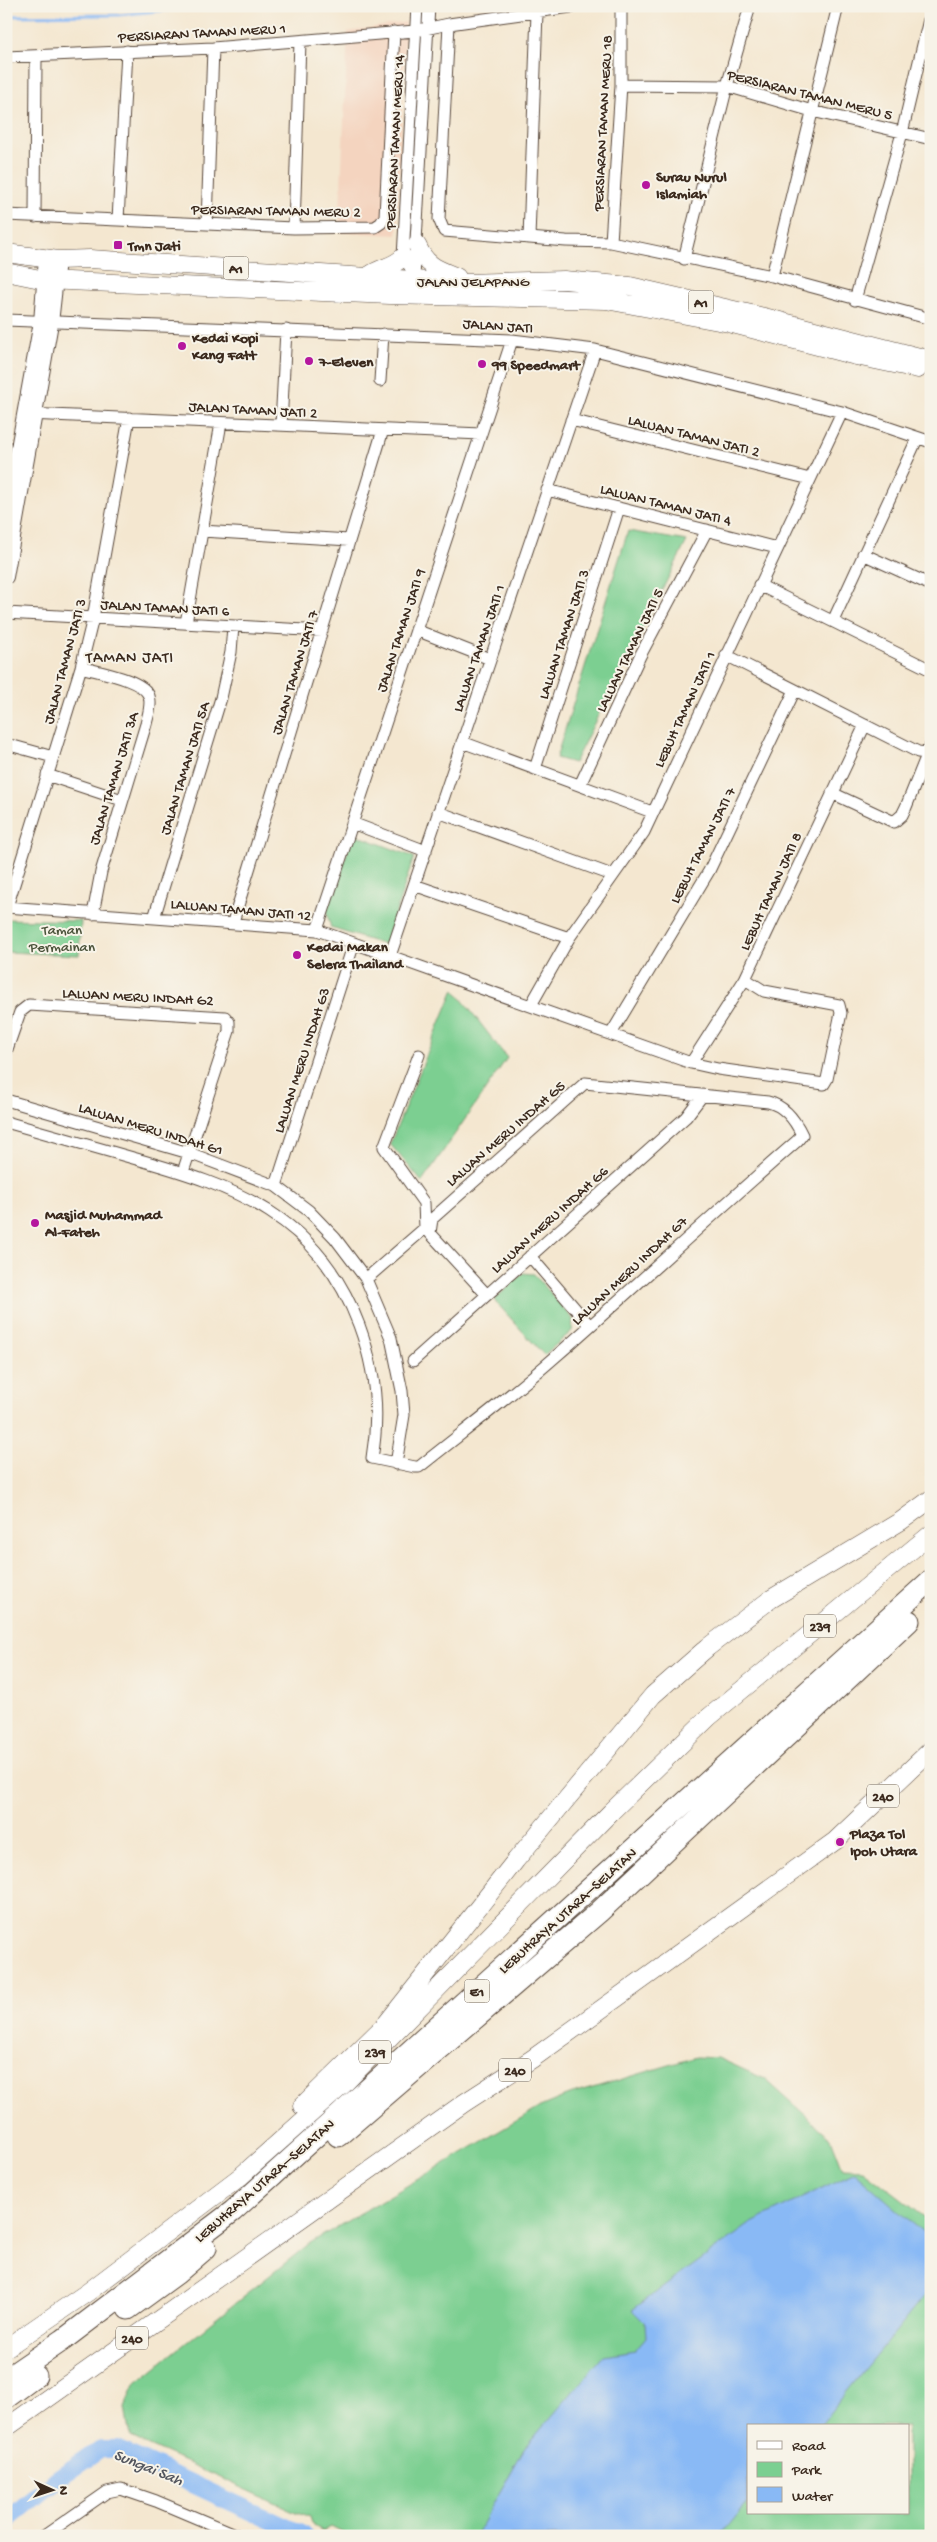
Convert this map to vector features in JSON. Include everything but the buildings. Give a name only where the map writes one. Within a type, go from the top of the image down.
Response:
[{"type":"highway","name":"LEBUHRAYA UTARA–SELATAN","points":[[6,2380],[63,2340],[233,2211],[931,1580]]},
{"type":"highway","name":"LEBUHRAYA UTARA–SELATAN","points":[[6,2398],[176,2274],[599,1912],[931,1600]]},
{"type":"main road","points":[[417,245],[425,262],[432,268],[466,283]]},
{"type":"main road","name":"JALAN JELAPANG","points":[[6,253],[52,260],[90,259],[367,276],[538,297],[606,300],[729,323],[856,356],[931,372]]},
{"type":"main road","points":[[367,276],[378,269],[393,266],[403,257]]},
{"type":"main road","name":"JALAN JELAPANG","points":[[6,272],[51,280],[466,283],[564,280],[630,286],[764,316],[931,360]]},
{"type":"main road","points":[[88,2292],[291,2116],[386,2024],[522,1852],[653,1696],[708,1647],[770,1599],[901,1521],[931,1499]]},
{"type":"main road","name":"239","points":[[6,2348],[88,2292],[241,2176],[330,2096],[610,1812],[709,1717],[931,1534]]},
{"type":"main road","name":"240","points":[[6,2428],[464,2103],[532,2059],[835,1841],[931,1750]]},
{"type":"street","name":"PERSIARAN TAMAN MERU 14","points":[[403,257],[417,6]]},
{"type":"street","name":"PERSIARAN TAMAN MERU 14","points":[[413,283],[417,245],[429,6]]},
{"type":"street","name":"PERSIARAN TAMAN MERU 1","points":[[6,57],[213,48],[300,41],[394,32],[428,25],[449,24],[578,6]]},
{"type":"street","name":"PERSIARAN TAMAN MERU 18","points":[[611,242],[621,85],[621,6]]},
{"type":"street","points":[[684,259],[727,86],[748,13],[748,6]]},
{"type":"street","points":[[772,276],[838,6]]},
{"type":"street","points":[[855,300],[927,45],[931,11]]},
{"type":"street","points":[[529,238],[537,12]]},
{"type":"street","points":[[449,24],[440,224],[444,231],[611,242],[684,259],[772,276],[931,319]]},
{"type":"street","name":"PERSIARAN TAMAN MERU 2","points":[[6,215],[294,228],[375,227],[381,224],[385,216],[394,32]]},
{"type":"street","points":[[294,228],[300,41]]},
{"type":"street","points":[[206,223],[213,48]]},
{"type":"street","points":[[118,220],[127,52]]},
{"type":"street","points":[[35,217],[36,57]]},
{"type":"street","name":"PERSIARAN TAMAN MERU 5","points":[[621,85],[727,86],[812,111],[931,139]]},
{"type":"street","points":[[403,257],[413,283]]},
{"type":"street","points":[[6,577],[30,414],[46,322],[52,260]]},
{"type":"street","name":"JALAN JATI","points":[[6,320],[512,340],[595,350],[842,412],[917,439],[931,442]]},
{"type":"street","points":[[281,425],[286,330]]},
{"type":"street","points":[[380,381],[383,334]]},
{"type":"street","name":"JALAN TAMAN JATI 9","points":[[317,930],[512,340]]},
{"type":"street","name":"LALUAN TAMAN JATI 1","points":[[390,956],[595,350]]},
{"type":"street","name":"LEBUH TAMAN JATI 1","points":[[532,1005],[569,938],[644,832],[842,412]]},
{"type":"street","points":[[6,514],[30,414]]},
{"type":"street","name":"JALAN TAMAN JATI 2","points":[[30,414],[480,434]]},
{"type":"street","name":"JALAN TAMAN JATI 3","points":[[7,907],[81,667],[93,618],[128,418]]},
{"type":"street","name":"LALUAN TAMAN JATI 2","points":[[571,420],[810,479]]},
{"type":"street","points":[[186,623],[221,423]]},
{"type":"street","name":"JALAN TAMAN JATI 7","points":[[233,922],[383,430]]},
{"type":"street","points":[[833,622],[917,439]]},
{"type":"street","name":"LALUAN TAMAN JATI 4","points":[[547,490],[777,548]]},
{"type":"street","name":"LALUAN TAMAN JATI 3","points":[[535,769],[619,508]]},
{"type":"street","name":"LALUAN TAMAN JATI 5","points":[[580,786],[640,656],[707,530]]},
{"type":"street","points":[[202,531],[349,540]]},
{"type":"street","points":[[863,554],[931,584]]},
{"type":"street","points":[[759,585],[931,670]]},
{"type":"street","name":"JALAN TAMAN JATI 6","points":[[6,613],[322,631]]},
{"type":"street","name":"JALAN TAMAN JATI 5A","points":[[154,918],[221,698],[231,652],[232,626]]},
{"type":"street","points":[[416,630],[490,659]]},
{"type":"street","points":[[726,655],[918,752],[929,749]]},
{"type":"street","name":"JALAN TAMAN JATI 3A","points":[[81,667],[133,682],[143,688],[149,695],[150,707],[99,879],[93,914]]},
{"type":"street","name":"LEBUH TAMAN JATI 7","points":[[611,1034],[708,871],[794,690]]},
{"type":"street","name":"LEBUH TAMAN JATI 8","points":[[691,1063],[745,979],[865,725]]},
{"type":"street","points":[[462,742],[652,812]]},
{"type":"street","points":[[6,744],[53,757]]},
{"type":"street","points":[[832,793],[894,822],[902,815],[906,807],[929,749]]},
{"type":"street","points":[[47,775],[122,800]]},
{"type":"street","points":[[438,812],[612,875]]},
{"type":"street","points":[[352,823],[426,851]]},
{"type":"street","points":[[414,884],[569,938]]},
{"type":"street","name":"LALUAN TAMAN JATI 12","points":[[7,907],[233,922],[317,930],[691,1063],[718,1069],[821,1084],[826,1082],[841,1013],[839,1005],[764,991],[745,979]]},
{"type":"street","name":"LALUAN MERU INDAH G3","points":[[276,1186],[354,942]]},
{"type":"street","name":"LALUAN MERU INDAH G2","points":[[6,1052],[20,1012],[29,1005],[225,1017],[230,1022],[229,1031],[183,1172]]},
{"type":"street","points":[[366,1279],[425,1228],[424,1203],[384,1147],[419,1055]]},
{"type":"street","name":"LALUAN MERU INDAH G5","points":[[487,1295],[430,1234],[432,1219],[439,1210],[585,1083],[702,1096]]},
{"type":"street","name":"LALUAN MERU INDAH G6","points":[[413,1361],[686,1116],[702,1096]]},
{"type":"street","name":"LALUAN MERU INDAH G7","points":[[183,1172],[239,1193],[276,1215],[301,1235],[328,1266],[351,1303],[368,1348],[377,1419],[372,1458],[419,1467],[552,1360],[802,1135],[798,1125],[775,1103],[702,1096]]},
{"type":"street","name":"LALUAN MERU INDAH G1","points":[[6,1100],[190,1153],[276,1186],[296,1200],[324,1226],[366,1279],[391,1338],[402,1391],[404,1415],[396,1464]]},
{"type":"street","points":[[6,1122],[183,1172]]},
{"type":"street","points":[[530,1256],[590,1326]]},
{"type":"street","points":[[44,2536],[107,2492],[121,2489],[156,2501],[239,2536]]},
{"type":"shaded area","points":[[406,22],[397,235],[339,232],[348,32]]},
{"type":"green space","points":[[628,531],[687,541],[574,763],[556,758]]},
{"type":"green space","points":[[354,834],[414,857],[385,945],[331,928],[326,910]]},
{"type":"green space","name":"Taman Permainan","points":[[6,919],[81,921],[79,955],[6,952]]},
{"type":"green space","points":[[454,989],[507,1058],[422,1182],[390,1144]]},
{"type":"green space","points":[[523,1273],[534,1274],[573,1319],[572,1331],[544,1355],[494,1300]]},
{"type":"green space","points":[[696,2057],[718,2058],[765,2079],[831,2138],[843,2169],[863,2170],[931,2222],[931,2523],[920,2536],[349,2536],[331,2527],[324,2531],[311,2524],[309,2518],[130,2437],[125,2407],[136,2383],[310,2243],[540,2107],[566,2096]]},
{"type":"water","points":[[854,2172],[931,2239],[931,2288],[821,2424],[747,2424],[747,2503],[720,2536],[475,2536],[524,2449],[604,2355],[635,2350],[646,2337],[645,2323],[632,2310],[750,2224]]},
{"type":"waterway","points":[[6,16],[118,15],[207,6]]},
{"type":"waterway","name":"Sungai Sah","points":[[6,2521],[58,2478],[101,2449],[117,2449],[305,2536]]},
{"type":"place","name":"Surau Nurul Islamiah","points":[[646,185]]},
{"type":"place","name":"Tmn Jati","points":[[118,245]]},
{"type":"place","name":"Kedai Kopi Kang Fatt","points":[[182,346]]},
{"type":"place","name":"7-Eleven","points":[[309,361]]},
{"type":"place","name":"99 Speedmart","points":[[482,364]]},
{"type":"place","name":"Kedai Makan Selera Thailand","points":[[297,955]]},
{"type":"place","name":"Masjid Muhammad Al-Fateh","points":[[35,1223]]},
{"type":"place","name":"Plaza Tol Ipoh Utara","points":[[840,1842]]},
{"type":"district","name":"TAMAN JATI","points":[[130,656]]}]
